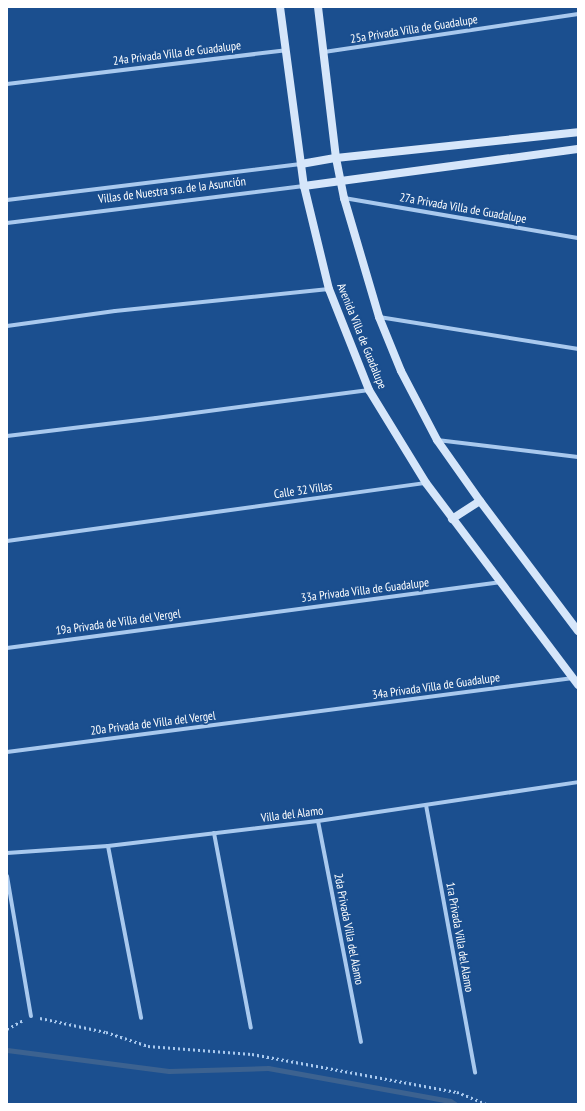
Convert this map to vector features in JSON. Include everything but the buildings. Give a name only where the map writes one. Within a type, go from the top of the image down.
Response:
[{"type":"street","name":"Avenida Villa de Guadalupe","points":[[280,7],[304,186],[329,289],[369,390],[426,483],[576,681]]},
{"type":"street","name":"Avenida Villa de Guadalupe","points":[[318,7],[336,158],[344,198],[379,317],[401,371],[437,440],[480,501],[578,631]]},
{"type":"street","name":"25a Privada Villa de Guadalupe","points":[[324,52],[578,14]]},
{"type":"street","name":"24a Privada Villa de Guadalupe","points":[[7,84],[286,50]]},
{"type":"street","name":"Villas de Nuestra sra. de la Asunción","points":[[7,200],[301,164],[336,158],[578,132]]},
{"type":"street","name":"Villas de Nuestra sra. de la Asunción","points":[[7,223],[304,186],[578,149]]},
{"type":"street","name":"27a Privada Villa de Guadalupe","points":[[344,198],[578,238]]},
{"type":"street","points":[[7,326],[115,311],[329,289]]},
{"type":"street","points":[[379,317],[578,348]]},
{"type":"street","points":[[7,436],[369,390]]},
{"type":"street","points":[[437,440],[578,457]]},
{"type":"street","name":"Calle 32 Villas","points":[[7,540],[426,483]]},
{"type":"street","points":[[452,519],[480,501]]},
{"type":"street","name":"33a Privada Villa de Guadalupe","points":[[232,617],[500,582]]},
{"type":"street","name":"19a Privada de Villa del Vergel","points":[[7,648],[232,617]]},
{"type":"street","name":"34a Privada Villa de Guadalupe","points":[[301,714],[576,681]]},
{"type":"street","name":"20a Privada de Villa del Vergel","points":[[7,752],[301,714]]},
{"type":"street","name":"Villa del Alamo","points":[[7,853],[108,846],[318,821],[578,782]]},
{"type":"street","name":"1ra Privada Villa del Alamo","points":[[426,805],[475,1073]]},
{"type":"street","name":"2da Privada Villa del Alamo","points":[[318,821],[361,1042]]},
{"type":"street","points":[[214,833],[251,1028]]},
{"type":"street","points":[[108,846],[141,1018]]},
{"type":"street","points":[[7,876],[31,1016]]},
{"type":"path","points":[[7,1029],[31,1016],[106,1032],[148,1046],[252,1054],[457,1092],[486,1104]]},
{"type":"waterway","points":[[7,1050],[169,1071],[268,1068],[450,1101],[455,1104]]}]
